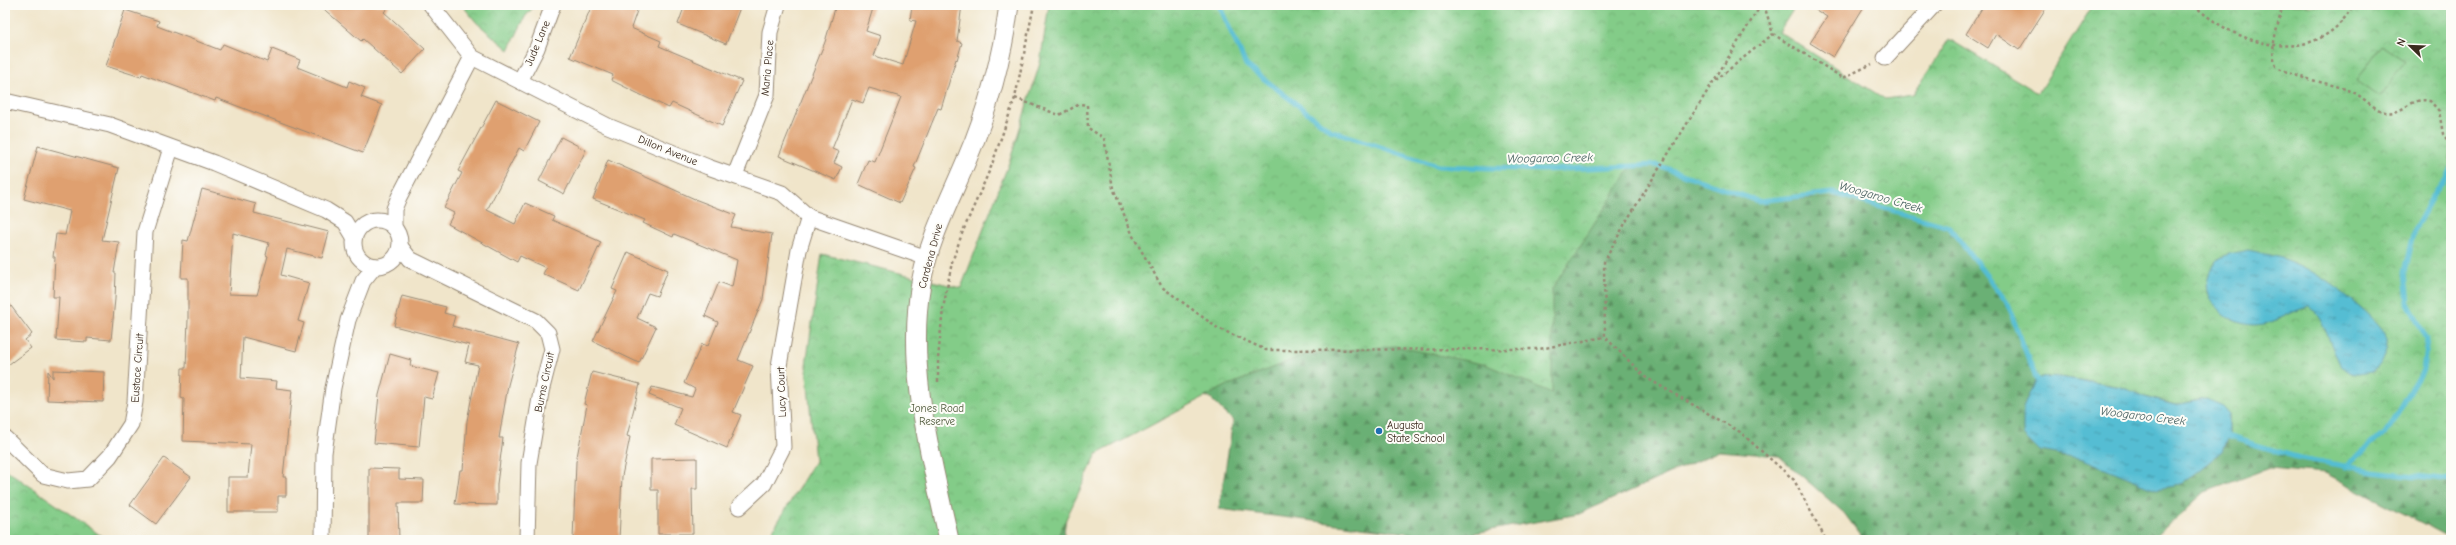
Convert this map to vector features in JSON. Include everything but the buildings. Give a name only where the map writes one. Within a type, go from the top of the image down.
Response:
[{"type":"street","name":"Dillon Avenue","points":[[431,5],[472,57],[608,126],[708,167],[735,175],[782,193],[809,217],[927,258]]},
{"type":"street","name":"Jude Lane","points":[[520,81],[537,48],[553,5]]},
{"type":"street","name":"Maria Place","points":[[735,175],[767,95],[770,32],[778,5]]},
{"type":"street","name":"Cardena Drive","points":[[949,540],[922,402],[916,347],[918,307],[927,258],[940,221],[968,158],[986,108],[998,68],[1009,5]]},
{"type":"street","points":[[1885,58],[1907,37],[1934,5]]},
{"type":"street","points":[[388,223],[472,57]]},
{"type":"street","points":[[5,101],[110,125],[214,163],[326,210],[358,231]]},
{"type":"street","name":"Eustace Circuit","points":[[5,438],[43,475],[68,481],[88,478],[110,456],[131,424],[135,402],[145,232],[171,148]]},
{"type":"street","name":"Lucy Court","points":[[739,507],[764,484],[783,447],[779,366],[799,250],[809,217]]},
{"type":"street","points":[[375,220],[388,223],[400,239],[397,253],[389,264],[369,264],[354,250],[358,231],[375,220]]},
{"type":"street","name":"Burns Circuit","points":[[397,253],[536,321],[548,334],[552,349],[541,392],[528,463],[527,540]]},
{"type":"street","points":[[323,540],[324,453],[333,388],[348,320],[369,264]]},
{"type":"path","points":[[938,384],[938,359],[943,309],[952,262],[991,166],[1015,98],[1034,5]]},
{"type":"path","points":[[1761,5],[1709,86],[1627,220],[1604,262],[1605,337],[1645,377],[1740,432],[1794,480],[1826,540]]},
{"type":"path","points":[[1764,5],[1773,34],[1843,78],[1885,58]]},
{"type":"path","points":[[2194,5],[2204,15],[2229,31],[2254,42],[2274,45],[2305,44],[2322,39],[2338,28],[2353,5]]},
{"type":"path","points":[[2282,5],[2272,57],[2276,66],[2293,74],[2349,90],[2384,112],[2393,113],[2416,100],[2430,101],[2439,111],[2443,134],[2451,145]]},
{"type":"path","points":[[1709,86],[1773,34]]},
{"type":"path","points":[[1015,98],[1059,115],[1080,104],[1085,104],[1088,108],[1088,128],[1104,138],[1113,188],[1133,236],[1162,287],[1216,327],[1266,350],[1540,349],[1605,337]]},
{"type":"green space","points":[[462,5],[535,5],[525,17],[509,50],[477,23]]},
{"type":"green space","name":"Jones Road Reserve","points":[[1049,5],[1796,5],[1779,32],[1885,99],[1913,95],[1949,39],[2038,93],[2093,5],[2451,5],[2451,480],[2372,471],[2300,458],[2229,435],[2229,414],[2206,399],[2176,405],[2145,397],[2122,387],[2060,377],[2036,378],[2006,301],[1949,227],[1847,197],[1758,201],[1657,165],[1632,166],[1552,289],[1552,393],[1487,365],[1394,346],[1307,354],[1226,386],[1097,454],[1056,540],[767,540],[815,461],[806,365],[822,254],[961,288],[1010,160],[1040,63]]},
{"type":"green space","points":[[2381,45],[2405,61],[2380,97],[2357,81]]},
{"type":"green space","points":[[1944,70],[2451,299],[2451,538],[2325,473],[2270,468],[2205,492],[2151,540],[1864,540],[1844,513],[1779,456],[1719,451],[1579,514],[1447,538],[1219,509],[1233,421],[1210,398],[1150,393],[1106,431],[1067,510],[1063,540],[988,540],[987,238],[1908,114],[1919,85]]},
{"type":"green space","points":[[5,469],[97,533],[107,540],[5,540]]},
{"type":"water","points":[[2248,250],[2279,257],[2307,269],[2339,290],[2365,311],[2384,331],[2387,339],[2383,357],[2373,372],[2354,374],[2346,370],[2340,363],[2335,353],[2322,322],[2310,307],[2296,311],[2269,323],[2255,325],[2244,324],[2234,320],[2217,308],[2211,299],[2208,289],[2208,279],[2212,269],[2217,261],[2222,257]]},
{"type":"water","points":[[2060,377],[2122,387],[2145,397],[2175,405],[2206,399],[2221,405],[2229,414],[2229,435],[2223,451],[2180,485],[2156,489],[2083,459],[2039,451],[2023,435],[2023,408],[2036,378]]},
{"type":"waterway","name":"Woogaroo Creek","points":[[1219,5],[1246,65],[1330,130],[1438,166],[1542,170],[1657,165],[1758,201],[1833,193],[1949,227],[2006,301],[2036,378],[2039,382]]},
{"type":"waterway","points":[[2345,467],[2390,427],[2423,370],[2427,339],[2408,303],[2405,272],[2415,229],[2432,198],[2451,169]]},
{"type":"waterway","name":"Woogaroo Creek","points":[[2223,435],[2300,458],[2372,471],[2451,480]]},
{"type":"place","name":"Augusta State School","points":[[1379,431]]}]
